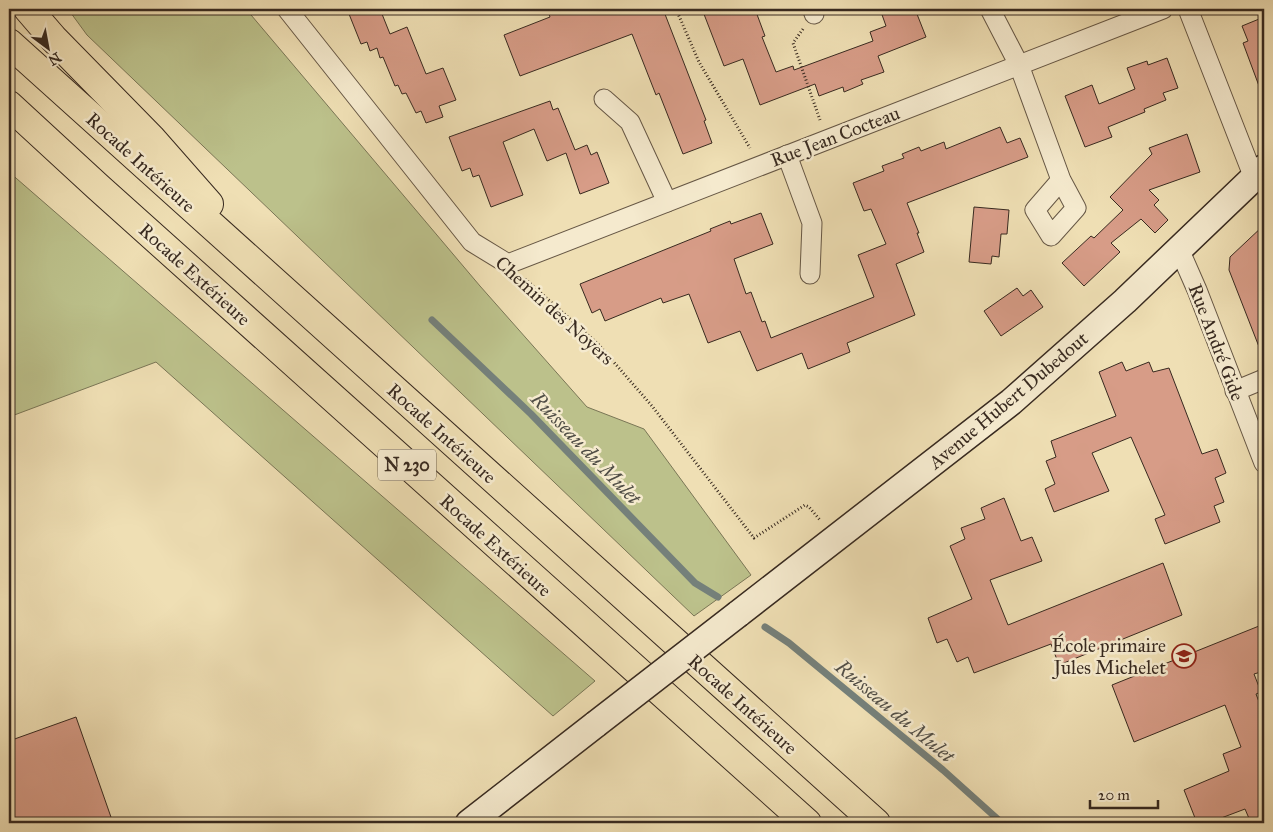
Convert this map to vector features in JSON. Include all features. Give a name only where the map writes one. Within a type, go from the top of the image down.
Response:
[{"type":"highway","points":[[28,9],[53,38],[151,138],[296,301]]},
{"type":"highway","name":"Rocade Intérieure","points":[[9,43],[876,823]]},
{"type":"highway","name":"Rocade Extérieure","points":[[9,105],[807,823]]},
{"type":"highway","points":[[9,125],[98,187]]},
{"type":"main road","name":"Avenue Hubert Dubedout","points":[[469,823],[1011,402],[1125,301],[1259,173]]},
{"type":"street","name":"Chemin des Noyers","points":[[287,9],[472,242],[508,264]]},
{"type":"street","points":[[990,9],[1019,65],[1061,180]]},
{"type":"street","name":"Rue Jean Cocteau","points":[[508,264],[1163,9]]},
{"type":"street","points":[[1188,9],[1259,173]]},
{"type":"street","points":[[604,98],[630,122],[667,202]]},
{"type":"street","points":[[787,155],[812,223],[810,274]]},
{"type":"street","name":"Rue André Gide","points":[[1179,249],[1197,290],[1264,464]]},
{"type":"street","points":[[1235,391],[1264,380]]},
{"type":"path","points":[[676,9],[699,62],[760,166]]},
{"type":"path","points":[[813,11],[793,43],[827,140]]},
{"type":"path","name":"Chemin des Noyers","points":[[508,264],[598,344],[652,406],[754,538],[805,505],[810,507],[819,518]]},
{"type":"green space","points":[[68,9],[246,9],[480,286],[587,407],[644,429],[751,575],[694,616],[87,35]]},
{"type":"green space","points":[[9,172],[595,681],[553,716],[156,362],[9,417]]},
{"type":"building","points":[[347,9],[380,9],[390,34],[407,27],[426,74],[443,68],[456,100],[439,106],[443,117],[426,123],[421,111],[416,113],[406,93],[402,94],[398,85],[395,86],[383,57],[380,58],[377,48],[370,51],[367,42],[361,44]]},
{"type":"building","points":[[563,9],[596,9],[598,14],[612,9],[663,9],[706,120],[704,121],[712,143],[683,154],[659,93],[656,95],[632,34],[520,76],[504,35],[550,17],[549,14]]},
{"type":"building","points":[[702,9],[755,9],[765,36],[762,37],[776,72],[793,66],[794,70],[873,41],[870,32],[886,26],[880,9],[915,9],[926,37],[878,56],[884,72],[861,80],[863,84],[844,92],[843,87],[819,96],[815,84],[760,105],[743,59],[724,66]]},
{"type":"building","points":[[1264,17],[1264,94],[1262,94],[1243,43],[1248,41],[1242,26]]},
{"type":"building","points":[[1167,58],[1178,88],[1163,93],[1166,100],[1144,109],[1145,112],[1108,127],[1112,137],[1085,147],[1065,96],[1092,85],[1099,104],[1135,89],[1127,68],[1147,61],[1148,65]]},
{"type":"building","points":[[550,101],[553,110],[558,108],[575,150],[587,145],[591,155],[597,152],[609,183],[580,194],[566,153],[547,161],[534,129],[503,142],[523,195],[491,207],[479,175],[473,177],[470,168],[462,171],[449,137]]},
{"type":"building","points":[[1000,127],[1007,143],[1020,138],[1028,157],[907,203],[919,233],[917,233],[924,252],[896,264],[915,315],[847,343],[850,352],[808,369],[802,353],[757,371],[740,331],[708,343],[689,294],[663,303],[661,298],[605,321],[600,309],[592,313],[580,284],[711,231],[710,229],[730,221],[731,224],[761,213],[773,244],[734,259],[746,294],[751,292],[762,322],[765,321],[771,338],[874,297],[858,255],[886,244],[871,209],[864,211],[853,183],[884,171],[882,166],[904,158],[902,154],[919,147],[921,151],[944,142],[946,149]]},
{"type":"building","points":[[1187,134],[1200,172],[1149,190],[1159,200],[1154,205],[1168,220],[1155,233],[1141,219],[1111,243],[1120,252],[1084,286],[1062,263],[1091,236],[1094,238],[1123,210],[1110,197],[1152,154],[1149,148]]},
{"type":"building","points":[[974,207],[1009,210],[1007,234],[1001,234],[999,257],[992,256],[991,264],[969,262]]},
{"type":"building","points":[[1264,225],[1263,357],[1229,270],[1230,257]]},
{"type":"building","points":[[1017,288],[1023,296],[1031,290],[1043,307],[1001,336],[984,311]]},
{"type":"building","points":[[1122,362],[1126,371],[1149,362],[1153,372],[1169,368],[1202,454],[1217,449],[1226,473],[1215,478],[1224,502],[1214,506],[1220,522],[1165,544],[1155,519],[1165,515],[1131,437],[1092,453],[1109,491],[1054,512],[1045,489],[1055,484],[1046,461],[1056,457],[1051,441],[1116,416],[1099,372]]},
{"type":"building","points":[[1004,498],[1021,541],[1032,537],[1042,561],[990,580],[1008,625],[1163,563],[1182,615],[1059,665],[1051,644],[974,673],[968,657],[957,662],[947,639],[937,643],[928,618],[972,599],[950,546],[965,539],[961,528],[985,519],[981,508]]},
{"type":"building","points":[[1264,624],[1264,671],[1254,674],[1261,692],[1256,694],[1264,715],[1264,823],[1251,823],[1245,809],[1208,823],[1197,823],[1184,790],[1229,771],[1223,754],[1241,747],[1225,705],[1134,742],[1112,685]]},
{"type":"building","points":[[76,717],[112,820],[102,823],[9,823],[9,741]]},
{"type":"waterway","name":"Ruisseau du Mulet","points":[[432,320],[531,414],[695,583],[718,597]]},
{"type":"waterway","name":"Ruisseau du Mulet","points":[[765,627],[789,643],[943,770],[1002,823]]},
{"type":"place","name":"École primaire Jules Michelet","points":[[1184,656]]}]
